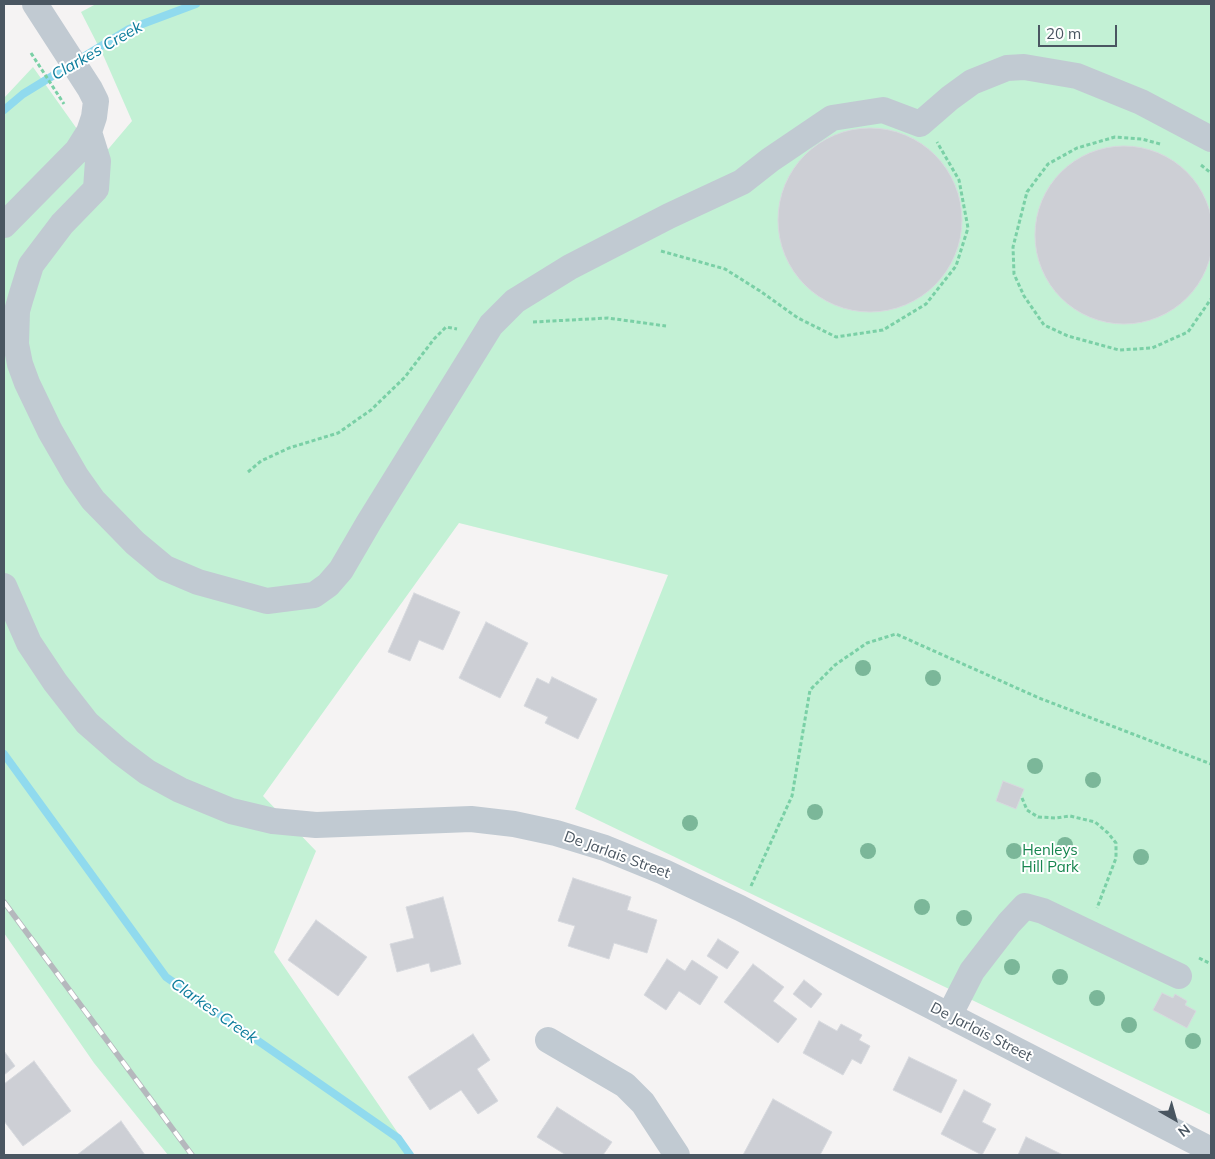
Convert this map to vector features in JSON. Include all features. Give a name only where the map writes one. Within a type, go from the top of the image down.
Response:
[{"type":"street","points":[[4,225],[77,151],[89,132],[94,117],[93,95],[36,4]]},
{"type":"street","points":[[89,132],[98,161],[96,189],[62,224],[31,264],[17,311],[16,344],[27,384],[50,431],[76,476],[93,500],[135,543],[165,568],[198,582],[267,601],[314,595],[328,585],[341,570],[491,325],[514,301],[570,267],[742,182],[770,160],[832,118],[883,110],[920,124],[972,82],[1007,68],[1024,67],[1077,76],[1141,102],[1211,139]]},
{"type":"street","name":"De Jarlais Street","points":[[4,586],[29,643],[55,682],[87,723],[118,751],[147,772],[180,790],[231,811],[273,820],[316,825],[471,819],[514,824],[556,833],[605,848],[664,872],[740,908],[1211,1150]]},
{"type":"street","points":[[950,1016],[972,970],[1009,923],[1026,906],[1042,911],[1179,976]]},
{"type":"street","points":[[548,1040],[625,1085],[643,1102],[677,1155]]},
{"type":"path","points":[[31,53],[64,104]]},
{"type":"path","points":[[616,243],[670,252],[725,269],[798,318],[836,337],[883,330],[926,304],[956,266],[968,228],[959,180],[940,145],[920,124]]},
{"type":"path","points":[[1161,145],[1142,139],[1115,137],[1077,148],[1048,164],[1027,192],[1013,247],[1014,274],[1024,296],[1044,325],[1068,336],[1119,350],[1152,348],[1188,332],[1211,299]]},
{"type":"path","points":[[1200,164],[1211,173]]},
{"type":"path","points":[[740,908],[792,796],[810,690],[835,665],[867,643],[896,634],[1039,698],[1211,764]]},
{"type":"path","points":[[1022,798],[1028,810],[1038,817],[1056,818],[1070,816],[1095,822],[1108,832],[1116,843],[1116,858],[1099,904],[1085,931]]},
{"type":"green space","name":"Henleys Hill Park","points":[[96,4],[1211,4],[1211,1115],[575,809],[668,575],[459,523],[263,796],[316,851],[274,952],[413,1155],[168,1155],[94,1063],[4,933],[4,98],[33,67],[99,160],[132,121],[104,57],[81,12]]},
{"type":"building","points":[[870,128],[888,130],[905,135],[935,155],[955,185],[960,202],[962,220],[960,238],[955,255],[935,285],[905,305],[888,310],[870,312],[852,310],[835,305],[805,285],[785,255],[780,238],[778,220],[780,202],[785,185],[805,155],[835,135],[852,130]]},
{"type":"building","points":[[1124,146],[1158,153],[1173,161],[1187,172],[1198,186],[1206,201],[1213,235],[1206,269],[1198,284],[1187,298],[1173,309],[1158,317],[1124,324],[1090,317],[1075,309],[1061,298],[1050,284],[1042,269],[1035,235],[1042,201],[1050,186],[1061,172],[1075,161],[1090,153]]},
{"type":"building","points":[[414,593],[460,612],[443,650],[419,640],[410,661],[388,652]]},
{"type":"building","points":[[486,622],[528,643],[500,698],[459,678]]},
{"type":"building","points":[[552,677],[597,699],[578,739],[545,723],[548,717],[524,706],[537,678],[549,684]]},
{"type":"building","points":[[1003,781],[1024,789],[1016,809],[996,801]]},
{"type":"building","points":[[573,878],[631,897],[627,910],[657,920],[647,953],[614,943],[609,959],[568,946],[575,926],[558,921]]},
{"type":"building","points":[[443,897],[461,964],[431,972],[429,963],[397,972],[390,944],[414,938],[406,907]]},
{"type":"building","points":[[316,920],[367,957],[338,996],[288,960]]},
{"type":"building","points":[[718,939],[739,952],[727,969],[707,956]]},
{"type":"building","points":[[667,959],[685,971],[692,960],[718,977],[700,1005],[679,991],[666,1010],[644,995]]},
{"type":"building","points":[[753,964],[784,987],[773,1001],[797,1019],[778,1043],[724,1002]]},
{"type":"building","points":[[804,980],[822,994],[811,1008],[793,994]]},
{"type":"building","points":[[1162,993],[1173,998],[1175,994],[1187,1001],[1185,1005],[1196,1011],[1187,1028],[1153,1010]]},
{"type":"building","points":[[819,1021],[837,1031],[841,1024],[862,1035],[859,1040],[870,1046],[861,1064],[852,1059],[843,1075],[803,1053]]},
{"type":"building","points":[[473,1034],[490,1060],[477,1069],[498,1101],[478,1114],[461,1090],[430,1110],[408,1077]]},
{"type":"building","points":[[4,1051],[15,1066],[4,1075]]},
{"type":"building","points":[[909,1057],[957,1080],[941,1113],[893,1090]]},
{"type":"building","points":[[34,1061],[71,1111],[23,1146],[4,1121],[4,1084]]},
{"type":"building","points":[[964,1090],[991,1104],[982,1122],[996,1129],[982,1155],[941,1134]]},
{"type":"building","points":[[773,1099],[832,1132],[820,1155],[743,1155]]},
{"type":"building","points":[[557,1107],[612,1142],[603,1155],[566,1155],[537,1137]]},
{"type":"building","points":[[121,1121],[145,1155],[77,1155]]},
{"type":"building","points":[[1026,1137],[1063,1155],[1018,1155]]},
{"type":"waterway","name":"Clarkes Creek","points":[[4,110],[23,94],[129,29],[196,4]]},
{"type":"waterway","name":"Clarkes Creek","points":[[4,754],[166,977],[398,1138],[410,1155]]},
{"type":"railway","points":[[4,902],[192,1155]]}]
